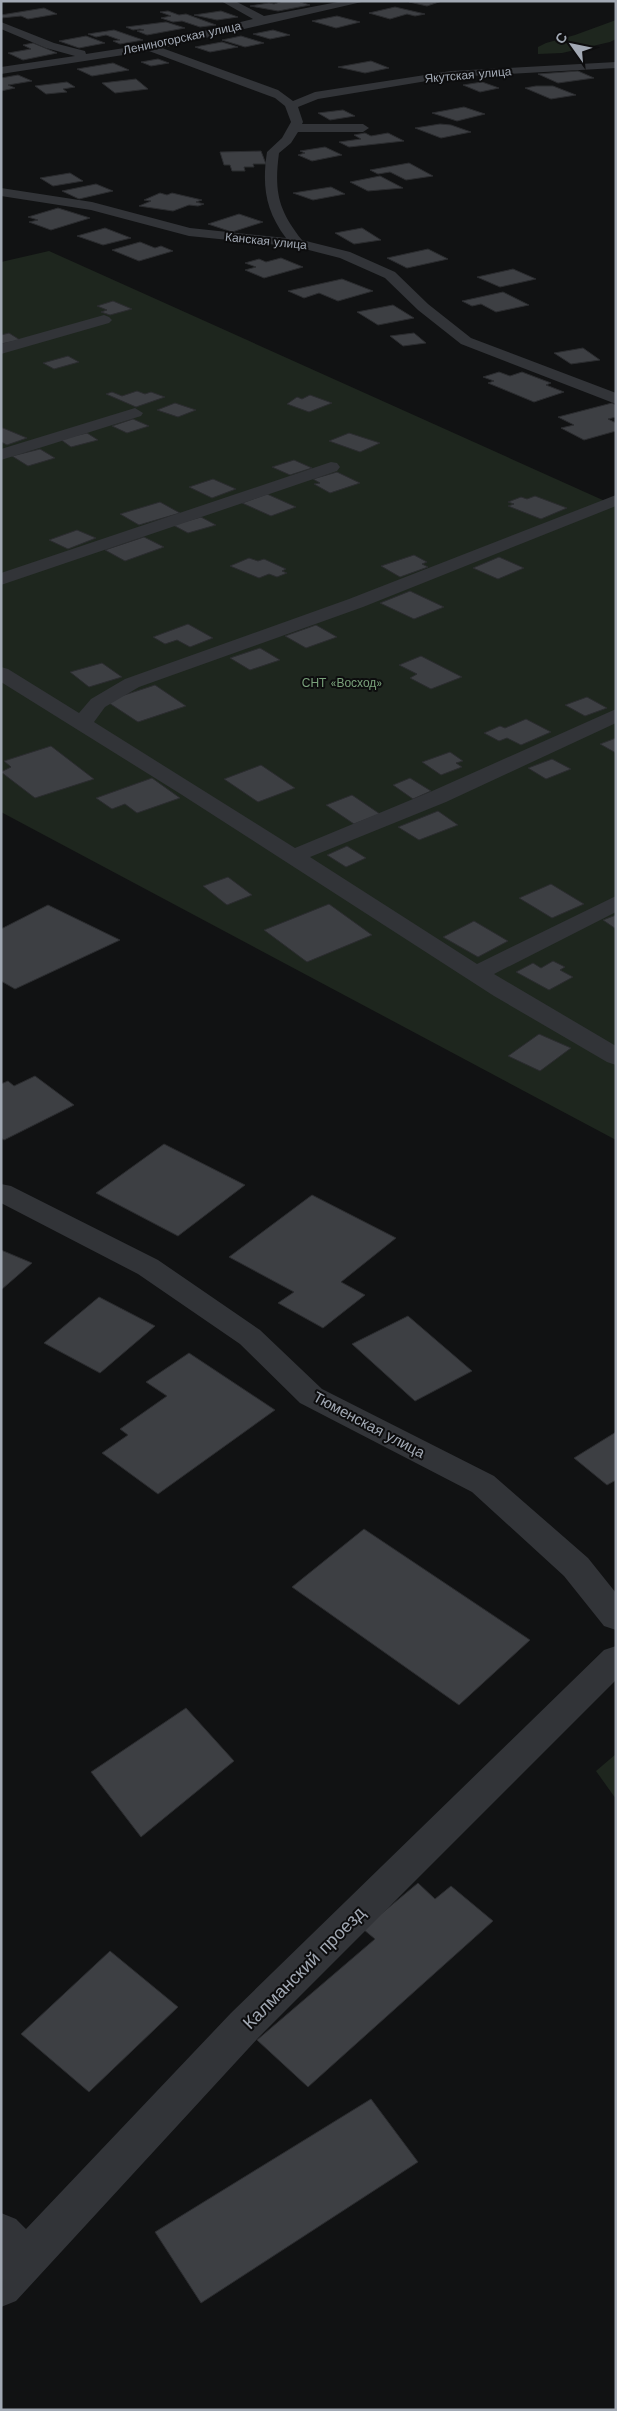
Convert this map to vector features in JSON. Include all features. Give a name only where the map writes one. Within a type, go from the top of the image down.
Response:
[{"type":"street","points":[[226,1],[263,20]]},
{"type":"street","name":"Лениногорская улица","points":[[1,71],[150,47],[263,20],[362,1]]},
{"type":"street","points":[[1,25],[68,52],[100,55]]},
{"type":"street","points":[[150,47],[274,93],[293,105],[297,122],[287,140],[273,152],[270,174],[271,198],[279,220],[297,243]]},
{"type":"street","name":"Якутская улица","points":[[293,105],[315,96],[451,74],[616,65]]},
{"type":"street","points":[[294,128],[363,128]]},
{"type":"street","name":"Канская улица","points":[[1,192],[92,206],[189,232],[297,243],[345,255],[390,275],[423,307],[466,340],[616,399]]},
{"type":"street","points":[[1,348],[104,320]]},
{"type":"street","points":[[1,455],[135,413]]},
{"type":"street","points":[[1,579],[331,467]]},
{"type":"street","points":[[82,723],[98,703],[132,683],[356,603],[616,500]]},
{"type":"street","points":[[1,673],[294,856],[476,974],[616,1057]]},
{"type":"street","points":[[294,856],[438,797],[616,715]]},
{"type":"street","points":[[476,974],[616,903]]},
{"type":"street","name":"Тюменская улица","points":[[1,1192],[148,1267],[250,1336],[311,1396],[484,1484],[576,1567],[616,1617]]},
{"type":"street","name":"Калманский проезд","points":[[10,2259],[616,1659]]},
{"type":"green space","points":[[616,20],[616,39],[610,42],[562,53],[538,54],[538,47],[546,43]]},
{"type":"green space","name":"СНТ «Восход»","points":[[49,251],[616,506],[616,1140],[1,812],[1,262]]},
{"type":"green space","points":[[616,1754],[616,1799],[596,1771]]},
{"type":"building","points":[[283,1],[304,1],[300,2],[310,5],[278,11],[250,6],[274,4]]},
{"type":"building","points":[[442,1],[427,6],[409,2]]},
{"type":"building","points":[[395,7],[425,14],[415,16],[407,14],[390,19],[369,13]]},
{"type":"building","points":[[44,8],[57,14],[28,19],[21,16],[1,18],[1,15]]},
{"type":"building","points":[[168,11],[179,15],[186,14],[216,25],[200,27],[182,21],[173,22],[161,18],[171,16],[160,12]]},
{"type":"building","points":[[221,11],[238,17],[217,20],[194,15]]},
{"type":"building","points":[[337,16],[360,22],[336,28],[312,21]]},
{"type":"building","points":[[166,22],[185,28],[147,35],[137,31],[144,30],[133,30],[126,27]]},
{"type":"building","points":[[114,30],[143,40],[120,44],[113,41],[120,40],[106,35],[96,37],[88,34]]},
{"type":"building","points":[[273,30],[290,35],[270,39],[253,34]]},
{"type":"building","points":[[86,36],[105,43],[79,48],[59,41]]},
{"type":"building","points":[[241,36],[264,43],[245,47],[222,40]]},
{"type":"building","points":[[222,42],[238,47],[210,52],[195,47]]},
{"type":"building","points":[[33,43],[57,53],[23,60],[8,53],[31,49],[23,45]]},
{"type":"building","points":[[158,59],[169,63],[151,66],[141,62]]},
{"type":"building","points":[[371,61],[389,68],[365,73],[338,67]]},
{"type":"building","points":[[113,63],[129,70],[92,76],[77,69]]},
{"type":"building","points":[[578,71],[594,78],[558,83],[538,74]]},
{"type":"building","points":[[18,75],[32,81],[8,85],[15,88],[1,91],[1,78]]},
{"type":"building","points":[[136,79],[148,89],[115,93],[102,83]]},
{"type":"building","points":[[67,82],[75,87],[63,89],[67,92],[46,94],[35,86]]},
{"type":"building","points":[[482,82],[499,88],[480,92],[463,85]]},
{"type":"building","points":[[553,86],[576,95],[551,99],[525,88]]},
{"type":"building","points":[[464,107],[485,114],[457,121],[432,113]]},
{"type":"building","points":[[343,110],[355,116],[330,120],[318,113]]},
{"type":"building","points":[[440,124],[451,125],[471,132],[441,138],[415,128]]},
{"type":"building","points":[[365,133],[371,136],[388,133],[404,141],[349,147],[339,142],[361,139],[354,135]]},
{"type":"building","points":[[325,147],[342,155],[312,161],[298,155],[305,153],[300,151]]},
{"type":"building","points":[[261,151],[266,164],[253,164],[254,167],[244,167],[245,171],[232,171],[230,165],[224,165],[220,152]]},
{"type":"building","points":[[409,163],[433,176],[406,180],[390,172],[378,174],[370,170]]},
{"type":"building","points":[[70,173],[83,181],[53,186],[40,178]]},
{"type":"building","points":[[380,176],[403,188],[368,191],[350,182]]},
{"type":"building","points":[[96,184],[113,191],[79,199],[62,191]]},
{"type":"building","points":[[331,187],[345,194],[313,200],[293,193]]},
{"type":"building","points":[[160,193],[167,195],[172,193],[202,200],[196,202],[204,204],[198,206],[189,205],[173,211],[139,206],[151,201],[144,200]]},
{"type":"building","points":[[58,208],[90,218],[51,230],[29,222],[38,220],[28,217]]},
{"type":"building","points":[[239,214],[263,222],[232,232],[208,224]]},
{"type":"building","points":[[105,228],[131,238],[103,245],[77,236]]},
{"type":"building","points":[[362,228],[381,240],[354,244],[335,233]]},
{"type":"building","points":[[140,242],[155,248],[161,246],[173,251],[139,261],[112,250]]},
{"type":"building","points":[[428,249],[448,259],[407,268],[387,258]]},
{"type":"building","points":[[281,258],[303,267],[264,278],[245,270],[256,267],[245,263],[259,259],[266,262]]},
{"type":"building","points":[[513,269],[536,279],[500,287],[477,277]]},
{"type":"building","points":[[342,279],[373,291],[338,301],[319,293],[304,298],[288,291]]},
{"type":"building","points":[[503,292],[529,305],[496,312],[481,304],[472,306],[462,301]]},
{"type":"building","points":[[113,301],[132,309],[110,315],[101,312],[107,310],[97,306]]},
{"type":"building","points":[[393,305],[414,318],[378,325],[357,312]]},
{"type":"building","points":[[9,333],[20,340],[1,344],[1,335]]},
{"type":"building","points":[[414,333],[426,343],[403,346],[390,336]]},
{"type":"building","points":[[583,348],[600,360],[571,364],[554,353]]},
{"type":"building","points":[[68,356],[79,362],[54,369],[43,363]]},
{"type":"building","points":[[499,372],[510,376],[522,372],[551,383],[546,385],[564,392],[534,402],[488,383],[494,381],[483,377]]},
{"type":"building","points":[[137,391],[145,394],[151,392],[165,397],[136,407],[106,394],[112,392],[122,396]]},
{"type":"building","points":[[310,395],[332,403],[309,412],[287,404],[297,397],[302,399]]},
{"type":"building","points":[[175,403],[196,410],[178,417],[157,410]]},
{"type":"building","points":[[612,403],[616,405],[616,417],[608,419],[616,423],[616,431],[584,440],[561,428],[574,425],[558,417]]},
{"type":"building","points":[[133,419],[149,426],[127,433],[112,426]]},
{"type":"building","points":[[1,428],[27,438],[7,445],[1,442]]},
{"type":"building","points":[[87,433],[98,440],[71,447],[60,439]]},
{"type":"building","points":[[349,433],[380,443],[360,452],[329,441]]},
{"type":"building","points":[[40,449],[55,458],[28,466],[12,456]]},
{"type":"building","points":[[294,460],[312,468],[290,475],[272,467]]},
{"type":"building","points":[[337,472],[360,483],[330,493],[314,484],[320,483],[313,479]]},
{"type":"building","points":[[213,479],[236,489],[212,498],[189,487]]},
{"type":"building","points":[[267,494],[296,507],[271,516],[242,503]]},
{"type":"building","points":[[535,496],[567,508],[541,519],[508,506],[514,504],[508,502],[521,497],[527,499]]},
{"type":"building","points":[[160,502],[180,513],[139,525],[120,514]]},
{"type":"building","points":[[201,517],[216,525],[188,533],[173,525]]},
{"type":"building","points":[[77,530],[96,538],[68,549],[49,540]]},
{"type":"building","points":[[144,537],[164,547],[125,561],[105,550]]},
{"type":"building","points":[[414,555],[427,562],[422,564],[428,567],[400,577],[381,566]]},
{"type":"building","points":[[499,557],[524,568],[498,579],[473,568]]},
{"type":"building","points":[[249,558],[258,561],[264,559],[286,569],[282,571],[287,573],[277,577],[269,574],[259,578],[230,566]]},
{"type":"building","points":[[410,591],[444,607],[414,619],[380,603]]},
{"type":"building","points":[[188,624],[213,638],[190,647],[177,640],[165,644],[153,637]]},
{"type":"building","points":[[316,625],[337,637],[306,648],[285,636]]},
{"type":"building","points":[[260,648],[280,660],[250,670],[230,658]]},
{"type":"building","points":[[421,656],[462,677],[431,689],[410,678],[417,674],[399,665]]},
{"type":"building","points":[[102,663],[122,677],[89,687],[70,672]]},
{"type":"building","points":[[155,685],[186,706],[138,722],[106,701]]},
{"type":"building","points":[[587,697],[607,708],[585,716],[565,705]]},
{"type":"building","points":[[526,719],[551,732],[521,745],[507,738],[499,741],[484,733],[500,726],[505,728]]},
{"type":"building","points":[[616,738],[616,753],[600,744]]},
{"type":"building","points":[[51,746],[94,779],[35,798],[1,772],[11,767],[4,761]]},
{"type":"building","points":[[450,752],[463,761],[456,763],[462,767],[441,775],[422,762]]},
{"type":"building","points":[[552,759],[571,769],[546,779],[528,768]]},
{"type":"building","points":[[261,765],[295,788],[258,802],[224,779]]},
{"type":"building","points":[[152,778],[180,798],[137,813],[125,804],[112,809],[96,798]]},
{"type":"building","points":[[410,778],[431,791],[413,799],[393,785]]},
{"type":"building","points":[[352,795],[380,814],[354,824],[326,805]]},
{"type":"building","points":[[438,811],[458,825],[419,840],[398,827]]},
{"type":"building","points":[[347,846],[366,858],[346,867],[327,855]]},
{"type":"building","points":[[228,877],[252,895],[227,905],[203,886]]},
{"type":"building","points":[[551,884],[584,904],[552,918],[519,898]]},
{"type":"building","points":[[329,904],[372,935],[307,962],[264,930]]},
{"type":"building","points":[[48,905],[120,940],[15,989],[1,981],[1,929]]},
{"type":"building","points":[[616,915],[616,929],[603,920]]},
{"type":"building","points":[[474,921],[508,941],[478,957],[443,937]]},
{"type":"building","points":[[553,961],[565,967],[560,970],[573,977],[549,990],[516,972],[533,963],[541,968]]},
{"type":"building","points":[[539,1034],[571,1048],[540,1071],[508,1056]]},
{"type":"building","points":[[35,1076],[74,1105],[4,1140],[1,1138],[1,1084],[8,1081],[14,1086]]},
{"type":"building","points":[[164,1144],[245,1185],[178,1236],[96,1193]]},
{"type":"building","points":[[312,1195],[396,1238],[341,1282],[365,1295],[323,1328],[278,1303],[294,1292],[229,1257]]},
{"type":"building","points":[[1,1250],[32,1263],[1,1290]]},
{"type":"building","points":[[99,1297],[155,1326],[100,1373],[44,1343]]},
{"type":"building","points":[[408,1316],[472,1371],[415,1401],[352,1344]]},
{"type":"building","points":[[189,1353],[275,1410],[158,1494],[102,1453],[128,1435],[120,1429],[167,1396],[146,1382]]},
{"type":"building","points":[[616,1432],[616,1480],[607,1485],[574,1458]]},
{"type":"building","points":[[364,1529],[530,1640],[459,1705],[292,1587]]},
{"type":"building","points":[[186,1708],[234,1761],[141,1837],[91,1772]]},
{"type":"building","points":[[418,1883],[435,1899],[451,1886],[493,1921],[308,2087],[257,2040],[375,1939],[363,1929]]},
{"type":"building","points":[[110,1951],[178,2007],[89,2092],[21,2034]]},
{"type":"building","points":[[371,2099],[418,2162],[201,2303],[155,2232]]}]
